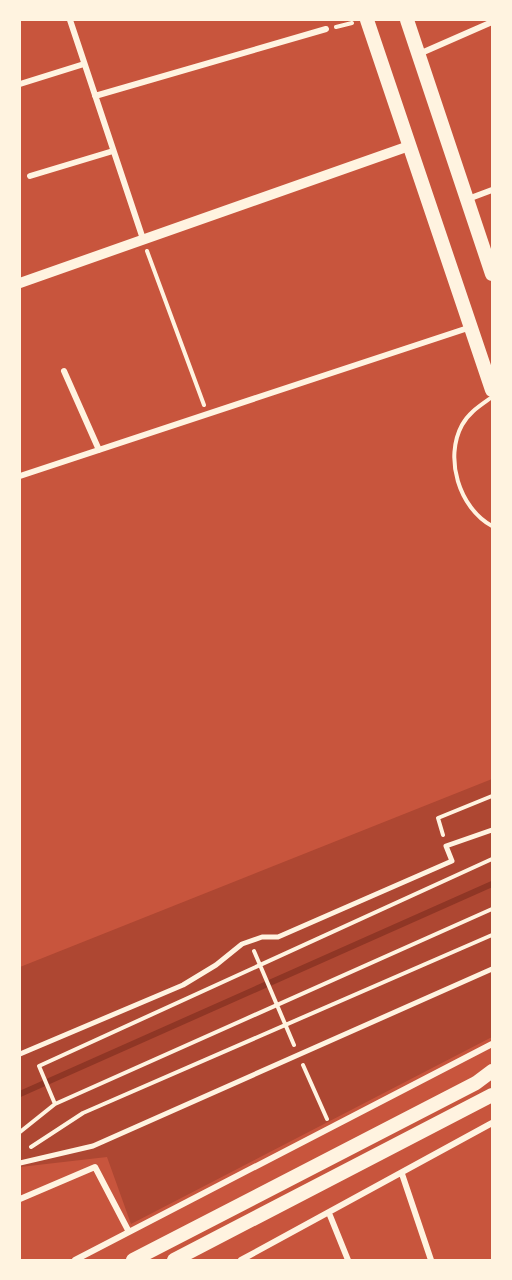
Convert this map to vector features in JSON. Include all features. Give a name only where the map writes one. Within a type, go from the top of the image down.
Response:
[{"type":"main road","points":[[367,20],[492,390]]},
{"type":"main road","points":[[407,20],[492,274]]},
{"type":"main road","points":[[133,1260],[476,1083],[492,1071]]},
{"type":"main road","points":[[174,1260],[489,1096]]},
{"type":"street","points":[[70,20],[143,239]]},
{"type":"street","points":[[418,54],[492,22]]},
{"type":"street","points":[[95,96],[326,29]]},
{"type":"street","points":[[20,84],[84,64]]},
{"type":"street","points":[[20,283],[410,146]]},
{"type":"street","points":[[30,176],[113,151]]},
{"type":"street","points":[[467,199],[492,190]]},
{"type":"street","points":[[20,476],[471,327]]},
{"type":"street","points":[[64,371],[99,450]]},
{"type":"street","points":[[20,1054],[183,985],[216,965],[242,944],[262,937],[278,937],[453,861],[446,846],[492,830]]},
{"type":"street","points":[[20,1163],[93,1146],[492,969]]},
{"type":"street","points":[[75,1260],[492,1044]]},
{"type":"street","points":[[241,1260],[492,1123]]},
{"type":"street","points":[[20,1199],[95,1167],[129,1232]]},
{"type":"street","points":[[402,1174],[431,1260]]},
{"type":"street","points":[[329,1213],[348,1260]]},
{"type":"lane","points":[[492,398],[476,408],[462,425],[455,445],[454,467],[470,506],[483,521],[492,526]]},
{"type":"path","points":[[326,29],[367,20]]},
{"type":"path","points":[[143,239],[208,414]]},
{"type":"path","points":[[446,846],[438,818],[492,796]]},
{"type":"path","points":[[55,1104],[39,1066],[492,859]]},
{"type":"path","points":[[20,1132],[55,1104],[492,909]]},
{"type":"path","points":[[25,1153],[82,1113],[492,935]]},
{"type":"path","points":[[254,951],[332,1128]]},
{"type":"shaded area","points":[[492,779],[492,1037],[131,1224],[107,1157],[20,1167],[20,967]]},
{"type":"waterway","points":[[20,1094],[492,884]]}]
